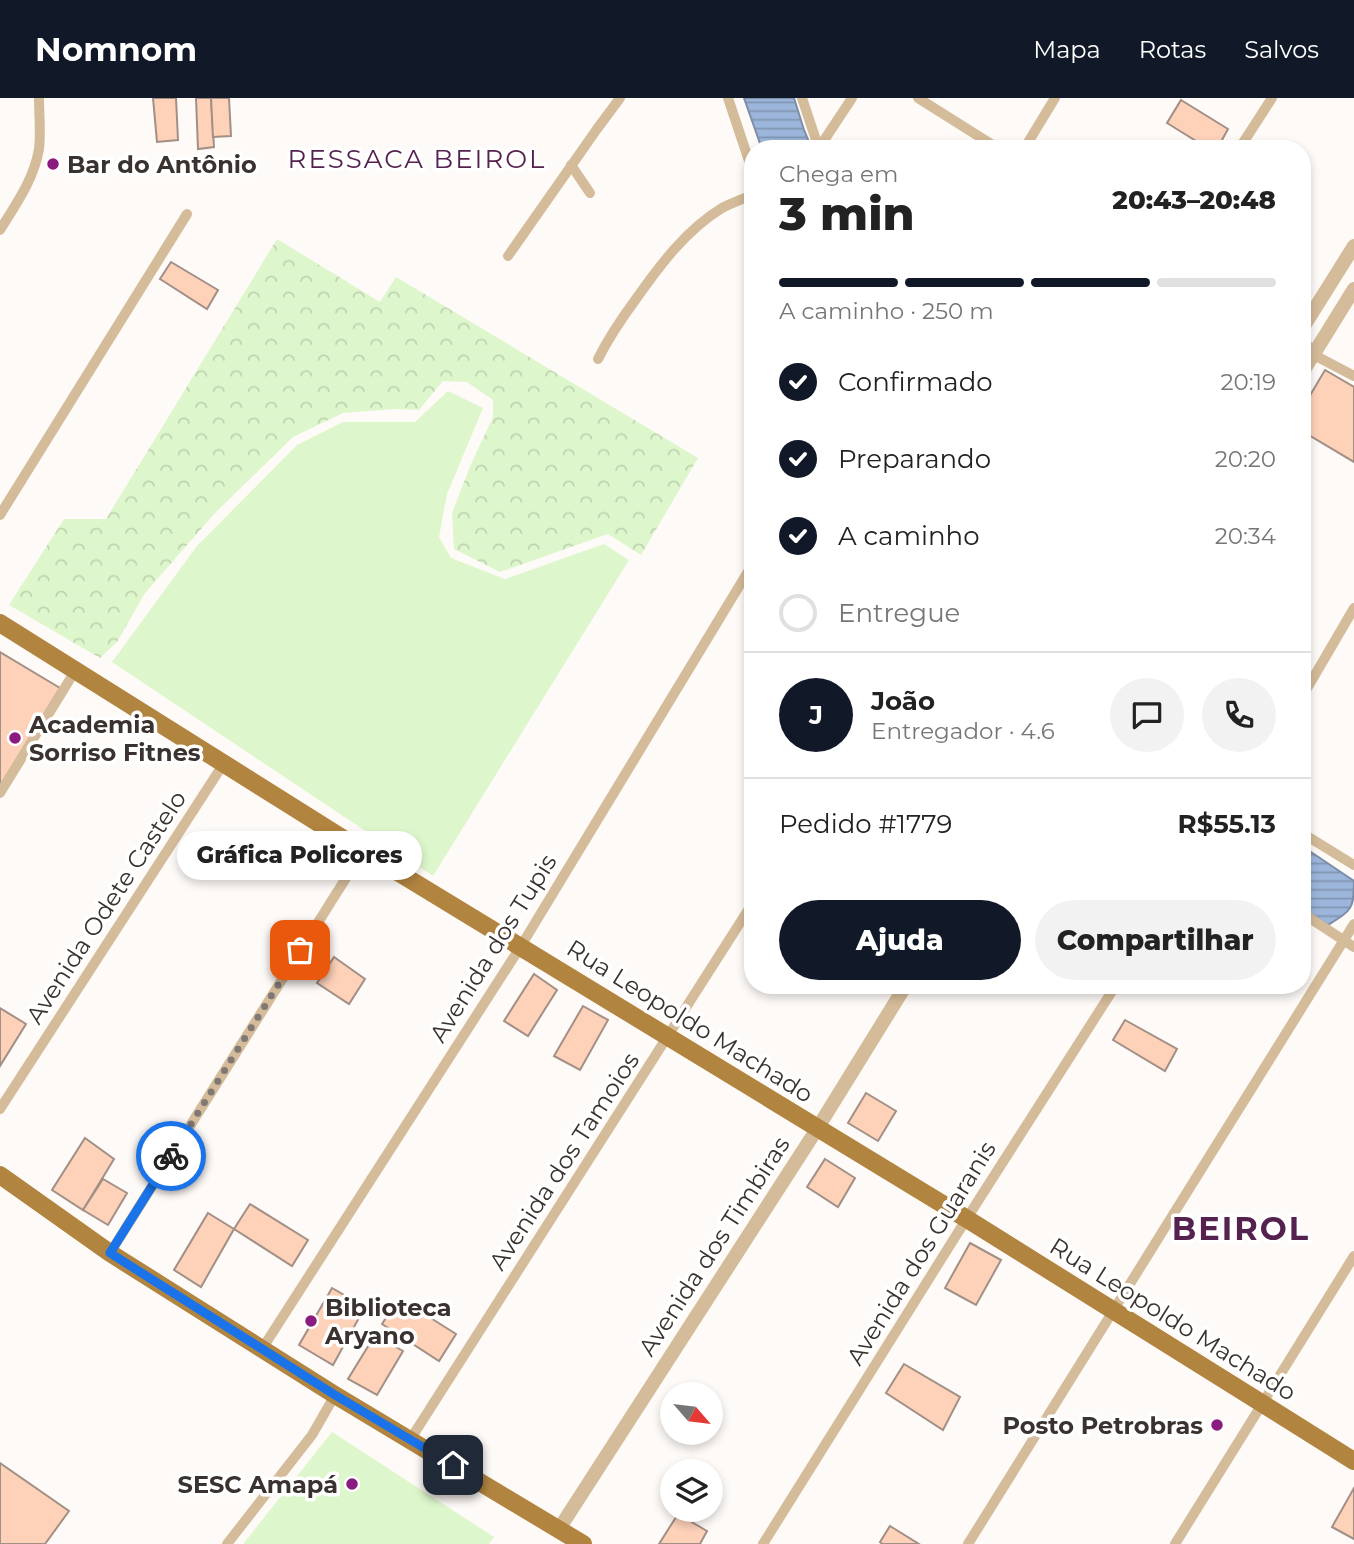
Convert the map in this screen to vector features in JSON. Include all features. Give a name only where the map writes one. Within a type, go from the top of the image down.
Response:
[{"type":"main road","name":"Rua Leopoldo Machado","points":[[0,623],[363,851],[967,1219],[1354,1461]]},
{"type":"main road","points":[[0,1175],[110,1253],[335,1395],[583,1544]]},
{"type":"street","points":[[0,230],[29,181],[34,165],[39,136],[39,98]]},
{"type":"street","points":[[508,256],[620,98]]},
{"type":"street","points":[[728,98],[744,146]]},
{"type":"street","points":[[802,98],[816,140]]},
{"type":"street","points":[[824,140],[852,98]]},
{"type":"street","points":[[918,98],[985,140]]},
{"type":"street","points":[[1029,140],[1055,98]]},
{"type":"street","points":[[1245,140],[1272,98]]},
{"type":"street","points":[[571,165],[590,193]]},
{"type":"street","points":[[598,359],[609,337],[661,264],[695,228],[725,206],[744,198]]},
{"type":"street","points":[[0,515],[187,214]]},
{"type":"street","points":[[1311,315],[1354,246]]},
{"type":"street","points":[[1311,360],[1354,289]]},
{"type":"street","points":[[1311,350],[1314,355],[1354,376]]},
{"type":"street","name":"Avenida dos Tupis","points":[[262,1349],[521,946],[744,578]]},
{"type":"street","points":[[1311,682],[1354,608]]},
{"type":"street","points":[[0,793],[75,671]]},
{"type":"street","name":"Avenida Odete Castelo","points":[[0,1110],[225,762]]},
{"type":"street","points":[[1311,838],[1354,865]]},
{"type":"street","points":[[110,1253],[363,851]]},
{"type":"street","name":"Avenida dos Tamoios","points":[[410,1440],[744,917]]},
{"type":"street","points":[[968,1544],[1350,937],[1311,918]]},
{"type":"street","name":"Avenida dos Timbiras","points":[[559,1529],[817,1129],[900,994]]},
{"type":"street","name":"Avenida dos Guaranis","points":[[763,1544],[1110,994]]},
{"type":"street","points":[[1175,1544],[1354,1256]]},
{"type":"street","points":[[227,1544],[313,1435],[335,1395]]},
{"type":"green space","points":[[277,239],[380,302],[396,277],[698,458],[641,555],[608,534],[500,572],[454,549],[452,513],[493,417],[493,400],[467,382],[443,381],[419,410],[343,413],[293,437],[215,513],[145,593],[117,642],[100,658],[9,605],[64,519],[106,519]]},
{"type":"green space","points":[[448,391],[483,408],[447,494],[439,537],[451,558],[505,579],[604,544],[629,560],[433,876],[112,662],[197,546],[297,445],[343,422],[415,422]]},
{"type":"green space","name":"SESC Amapá","points":[[332,1432],[494,1537],[489,1544],[243,1544]]},
{"type":"water","points":[[744,98],[794,98],[808,140],[759,140]]},
{"type":"water","points":[[1311,852],[1354,881],[1350,908],[1328,925],[1311,914]]},
{"type":"building","points":[[153,98],[176,98],[178,140],[157,142]]},
{"type":"building","points":[[196,98],[211,98],[214,147],[198,149]]},
{"type":"building","points":[[211,98],[229,98],[231,136],[213,137]]},
{"type":"building","points":[[1181,100],[1228,129],[1222,140],[1194,140],[1167,123]]},
{"type":"building","points":[[171,262],[218,290],[207,309],[160,279]]},
{"type":"building","points":[[1325,370],[1354,387],[1354,462],[1311,436],[1311,394]]},
{"type":"building","name":"Academia Sorriso Fitnes","points":[[0,652],[60,688],[0,787]]},
{"type":"building","points":[[334,957],[365,979],[349,1004],[317,983]]},
{"type":"building","points":[[534,974],[557,990],[528,1036],[504,1021]]},
{"type":"building","points":[[583,1006],[608,1020],[580,1070],[554,1056]]},
{"type":"building","points":[[0,1008],[26,1024],[0,1066]]},
{"type":"building","points":[[1125,1020],[1177,1049],[1165,1071],[1113,1040]]},
{"type":"building","points":[[866,1093],[896,1111],[878,1141],[848,1123]]},
{"type":"building","points":[[85,1138],[114,1159],[83,1210],[52,1190]]},
{"type":"building","points":[[825,1159],[855,1178],[838,1207],[807,1187]]},
{"type":"building","points":[[103,1179],[127,1193],[108,1225],[83,1210]]},
{"type":"building","points":[[250,1204],[308,1240],[292,1266],[234,1229]]},
{"type":"building","points":[[208,1213],[234,1229],[201,1287],[174,1270]]},
{"type":"building","points":[[970,1243],[1001,1260],[976,1305],[945,1288]]},
{"type":"building","points":[[332,1288],[365,1307],[333,1365],[299,1345]]},
{"type":"building","points":[[399,1298],[456,1334],[439,1361],[382,1324]]},
{"type":"building","points":[[375,1335],[403,1351],[377,1395],[348,1379]]},
{"type":"building","points":[[904,1364],[960,1397],[943,1430],[886,1393]]},
{"type":"building","points":[[0,1463],[69,1511],[45,1544],[0,1544]]},
{"type":"building","points":[[1354,1488],[1354,1539],[1332,1527]]},
{"type":"building","points":[[673,1522],[692,1522],[707,1531],[700,1544],[659,1544]]},
{"type":"building","points":[[890,1526],[919,1544],[882,1544],[880,1542]]},
{"type":"way so far","points":[[171,1156],[300,950]]},
{"type":"place","name":"Bar do Antônio","points":[[53,164]]},
{"type":"place","name":"Academia Sorriso Fitnes","points":[[15,738]]},
{"type":"place","name":"Gráfica Policores","points":[[300,950]]},
{"type":"place","name":"Biblioteca Aryano","points":[[311,1321]]},
{"type":"place","name":"Posto Petrobras","points":[[1217,1425]]},
{"type":"place","name":"SESC Amapá","points":[[352,1484]]},
{"type":"district","name":"RESSACA BEIROL","points":[[417,159]]},
{"type":"district","name":"BEIROL","points":[[1241,1228]]},
{"type":"route","points":[[171,1156],[110,1253],[335,1395],[453,1465]]}]
